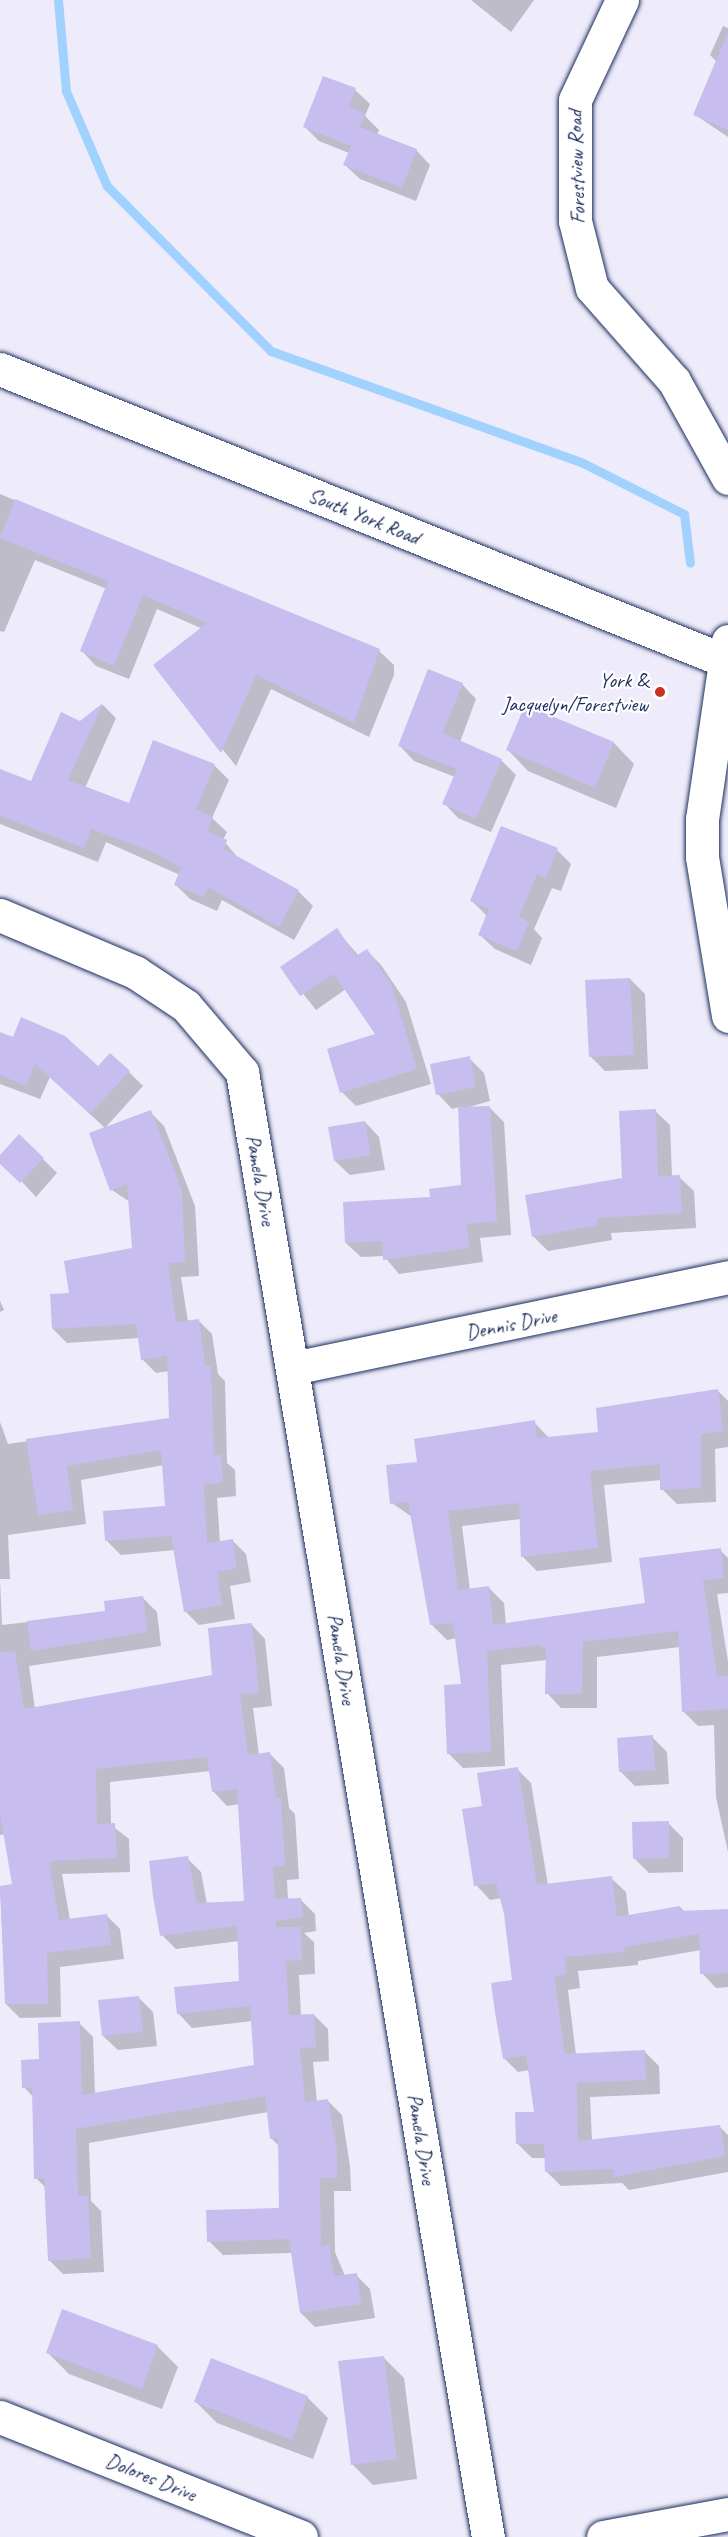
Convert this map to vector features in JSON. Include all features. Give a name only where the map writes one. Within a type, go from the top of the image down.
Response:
[{"type":"street","name":"Forestview Road","points":[[622,0],[575,100],[575,221],[592,288],[674,381],[728,478]]},
{"type":"street","name":"South York Road","points":[[0,369],[727,655]]},
{"type":"street","points":[[727,655],[702,848],[728,1016]]},
{"type":"street","name":"Pamela Drive","points":[[0,915],[135,972],[186,1006],[242,1072],[488,2537]]},
{"type":"street","name":"Dennis Drive","points":[[293,1368],[728,1277]]},
{"type":"street","name":"Dolores Drive","points":[[0,2417],[301,2537]]},
{"type":"street","points":[[603,2537],[728,2514]]},
{"type":"building","points":[[728,32],[728,130],[693,115]]},
{"type":"building","points":[[323,76],[356,88],[349,107],[365,114],[360,127],[417,149],[402,188],[343,165],[351,146],[303,127]]},
{"type":"building","points":[[15,499],[380,649],[354,723],[256,675],[221,753],[153,665],[207,623],[143,595],[114,666],[80,651],[108,581],[0,538]]},
{"type":"building","points":[[428,669],[463,683],[443,733],[502,759],[476,819],[442,804],[457,769],[398,746]]},
{"type":"building","points":[[103,703],[68,780],[129,803],[153,740],[215,764],[196,809],[213,817],[207,831],[227,840],[224,849],[299,890],[279,927],[208,887],[203,897],[174,885],[181,868],[153,852],[91,829],[84,848],[0,816],[0,769],[31,781],[61,712],[80,721]]},
{"type":"building","points":[[525,705],[614,742],[595,788],[506,750]]},
{"type":"building","points":[[501,826],[558,848],[546,878],[537,874],[519,917],[529,922],[517,951],[478,935],[489,909],[470,901]]},
{"type":"building","points":[[337,928],[356,956],[367,949],[392,986],[417,1069],[340,1093],[327,1049],[375,1034],[334,974],[300,996],[280,967]]},
{"type":"building","points":[[630,978],[634,1055],[589,1057],[585,980]]},
{"type":"building","points":[[21,1017],[65,1036],[98,1066],[110,1053],[130,1071],[90,1114],[35,1064],[26,1086],[0,1075],[0,1032],[13,1037]]},
{"type":"building","points":[[470,1056],[476,1087],[436,1095],[430,1064]]},
{"type":"building","points":[[490,1106],[497,1221],[467,1224],[469,1248],[383,1260],[382,1241],[345,1243],[343,1202],[430,1197],[429,1189],[461,1185],[458,1107]]},
{"type":"building","points":[[656,1109],[658,1176],[680,1175],[682,1213],[597,1218],[598,1225],[532,1237],[525,1195],[622,1178],[619,1111]]},
{"type":"building","points":[[151,1110],[182,1191],[185,1262],[168,1263],[176,1322],[199,1319],[205,1366],[211,1366],[214,1455],[221,1455],[223,1483],[204,1484],[207,1543],[233,1539],[237,1568],[217,1572],[222,1605],[184,1612],[171,1536],[105,1541],[103,1511],[165,1506],[161,1450],[67,1466],[73,1510],[38,1515],[26,1439],[169,1418],[167,1356],[141,1360],[136,1324],[52,1329],[50,1294],[69,1293],[64,1261],[132,1248],[127,1184],[110,1191],[89,1133]]},
{"type":"building","points":[[365,1121],[371,1155],[334,1161],[328,1127]]},
{"type":"building","points":[[19,1134],[44,1158],[20,1183],[0,1164],[0,1155]]},
{"type":"building","points":[[718,1389],[723,1431],[701,1434],[701,1488],[660,1490],[660,1464],[590,1471],[598,1548],[521,1557],[519,1503],[448,1511],[458,1590],[489,1586],[493,1625],[645,1603],[639,1558],[721,1548],[724,1578],[703,1580],[717,1676],[728,1676],[728,1709],[682,1712],[678,1631],[583,1642],[582,1694],[545,1694],[546,1649],[539,1645],[487,1651],[491,1752],[447,1754],[444,1685],[461,1684],[453,1623],[430,1625],[408,1502],[390,1504],[386,1465],[417,1462],[414,1439],[535,1420],[537,1438],[598,1432],[596,1408]]},
{"type":"building","points":[[143,1596],[148,1632],[31,1651],[27,1621],[105,1611],[104,1601]]},
{"type":"building","points":[[252,1623],[259,1693],[240,1694],[248,1755],[270,1752],[276,1798],[281,1798],[285,1866],[273,1867],[275,1899],[301,1898],[303,1917],[276,1921],[276,1927],[301,1927],[302,1960],[286,1961],[289,2015],[314,2014],[316,2047],[300,2048],[305,2102],[328,2099],[337,2150],[337,2178],[320,2178],[321,2246],[329,2244],[334,2276],[357,2273],[361,2304],[300,2313],[289,2239],[207,2242],[206,2210],[279,2208],[278,2138],[270,2139],[265,2096],[76,2129],[78,2196],[88,2195],[91,2258],[48,2261],[44,2178],[34,2179],[32,2088],[22,2088],[21,2060],[39,2059],[38,2023],[80,2021],[82,2095],[254,2065],[250,2006],[177,2014],[174,1987],[239,1981],[237,1926],[160,1936],[153,1896],[149,1861],[188,1856],[197,1903],[244,1901],[237,1789],[212,1792],[207,1757],[96,1769],[97,1824],[115,1823],[117,1858],[49,1861],[59,1920],[107,1914],[111,1945],[47,1953],[48,2004],[5,2004],[0,1886],[12,1884],[0,1814],[0,1652],[15,1651],[24,1709],[212,1675],[208,1628]]},
{"type":"building","points":[[653,1735],[655,1770],[619,1772],[617,1738]]},
{"type":"building","points":[[518,1767],[537,1885],[612,1876],[617,1917],[680,1906],[681,1911],[728,1909],[728,1973],[700,1974],[699,1934],[624,1947],[625,1952],[565,1957],[566,1975],[554,1976],[565,2054],[645,2050],[646,2080],[577,2083],[578,2141],[720,2125],[725,2156],[614,2177],[613,2169],[545,2172],[544,2144],[516,2144],[515,2112],[534,2112],[526,2055],[503,2059],[495,2012],[491,1983],[512,1980],[504,1914],[496,1883],[474,1886],[462,1809],[482,1806],[477,1773]]},
{"type":"building","points":[[669,1821],[669,1858],[633,1859],[632,1822]]},
{"type":"building","points":[[139,1996],[143,2032],[102,2036],[98,2000]]},
{"type":"building","points":[[62,2309],[158,2345],[142,2389],[46,2353]]},
{"type":"building","points":[[384,2356],[397,2459],[351,2465],[338,2361]]},
{"type":"building","points":[[211,2358],[308,2396],[292,2440],[194,2402]]},
{"type":"waterway","points":[[58,0],[66,91],[107,186],[271,351],[581,462],[684,514],[690,563]]},
{"type":"place","name":"York & Jacquelyn/Forestview","points":[[660,692]]}]
